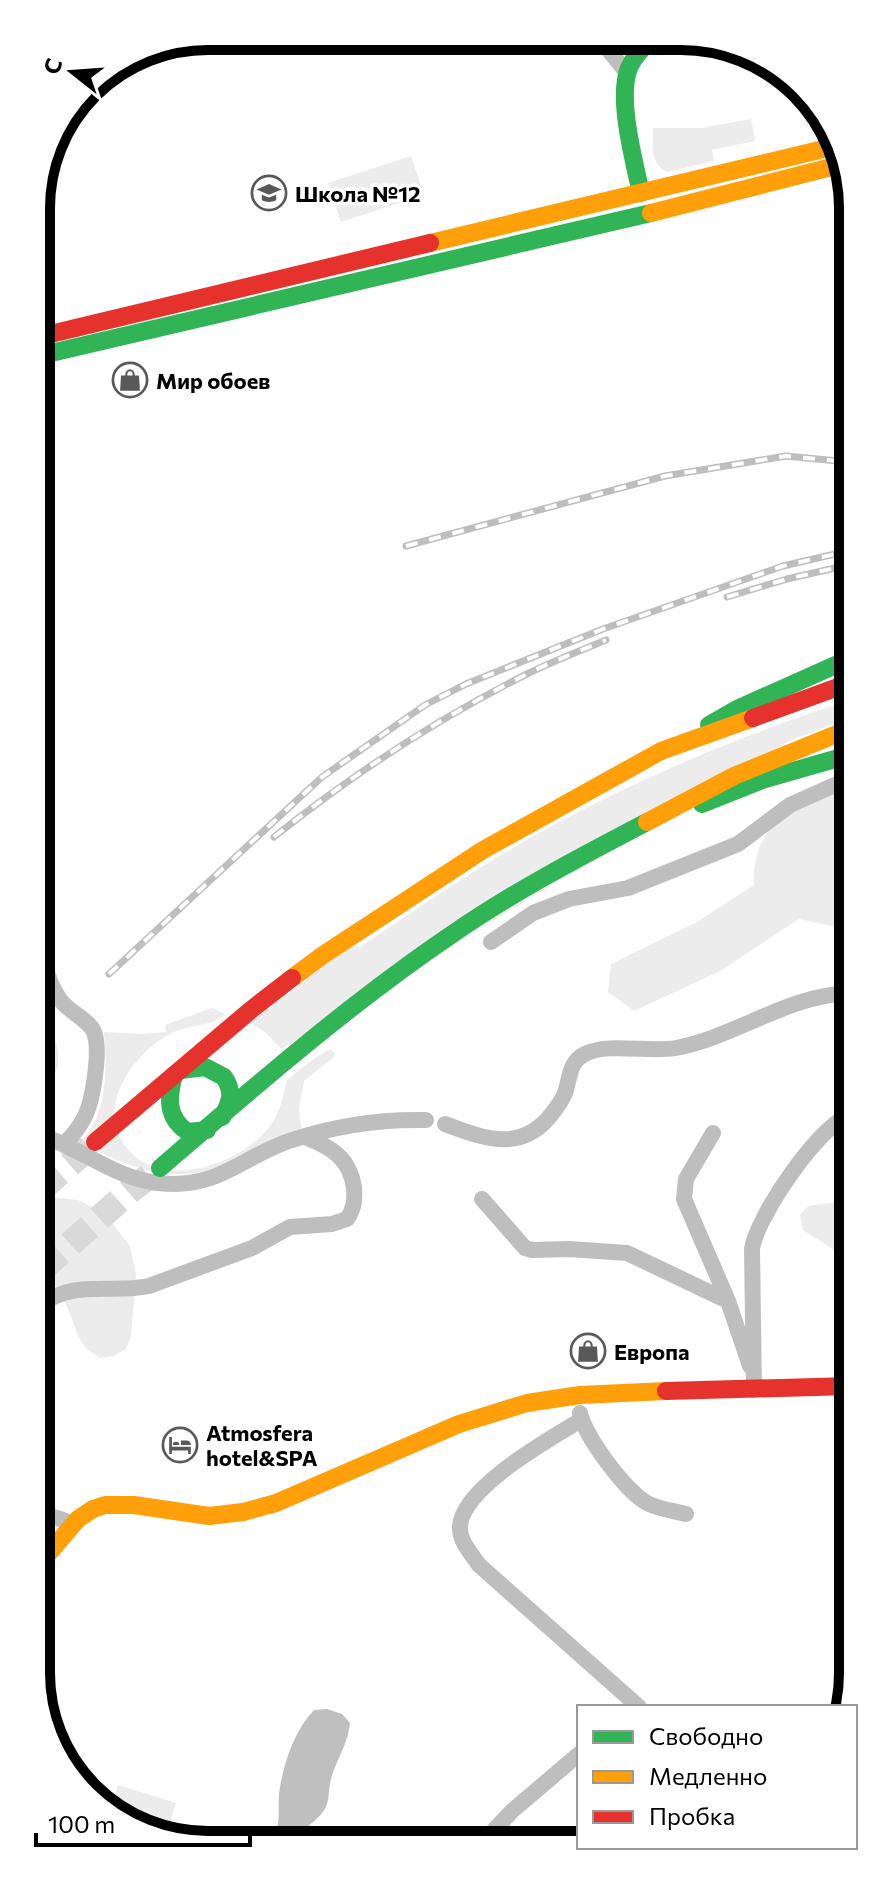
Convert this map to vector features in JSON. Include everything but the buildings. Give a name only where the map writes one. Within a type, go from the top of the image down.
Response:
[{"type":"main road","points":[[641,193],[633,155],[627,73],[642,50]]},
{"type":"main road","points":[[50,334],[827,148]]},
{"type":"main road","points":[[50,353],[576,232],[834,166]]},
{"type":"main road","points":[[95,1142],[252,1009],[384,913],[483,850],[737,709],[839,663]]},
{"type":"main road","points":[[661,751],[839,687]]},
{"type":"main road","points":[[160,1168],[292,1055],[451,935],[551,872],[615,837],[734,776],[839,733]]},
{"type":"main road","points":[[615,837],[765,779],[839,758]]},
{"type":"main road","points":[[202,1066],[223,1075],[231,1097],[228,1108],[213,1125],[188,1132],[175,1122],[169,1102],[177,1073],[202,1066]]},
{"type":"main road","points":[[50,1550],[72,1523],[106,1505],[211,1516],[250,1511],[276,1503],[459,1424],[527,1403],[580,1395],[753,1382],[839,1386]]},
{"type":"street","points":[[609,50],[627,73]]},
{"type":"street","points":[[491,942],[533,913],[569,899],[628,888],[738,844],[790,805],[839,784]]},
{"type":"street","points":[[50,979],[61,1000],[93,1029],[95,1039],[94,1077],[88,1109],[78,1129],[65,1143]]},
{"type":"street","points":[[445,1124],[495,1139],[521,1138],[544,1126],[564,1096],[573,1064],[581,1055],[605,1049],[675,1048],[774,1012],[839,994]]},
{"type":"street","points":[[50,1138],[65,1143],[120,1174],[140,1180],[178,1184],[227,1173],[287,1142],[305,1137],[365,1122],[426,1120]]},
{"type":"street","points":[[753,1382],[752,1249],[756,1229],[764,1212],[821,1136],[839,1120]]},
{"type":"street","points":[[713,1133],[686,1179],[684,1199],[728,1301],[753,1382]]},
{"type":"street","points":[[50,1299],[59,1293],[84,1288],[134,1290],[149,1286],[252,1248],[290,1227],[332,1224],[347,1219],[354,1204],[349,1167],[327,1145],[305,1137]]},
{"type":"street","points":[[482,1199],[525,1248],[627,1253],[728,1301]]},
{"type":"street","points":[[580,1395],[581,1420],[593,1441],[634,1494],[648,1503],[686,1514]]},
{"type":"street","points":[[581,1420],[508,1466],[486,1485],[462,1515],[460,1527],[466,1547],[479,1565],[637,1705]]},
{"type":"street","points":[[50,1517],[72,1523]]},
{"type":"street","points":[[613,1705],[621,1692]]},
{"type":"street","points":[[493,1831],[512,1811],[577,1756]]},
{"type":"shaded area","points":[[751,119],[755,141],[712,150],[714,161],[667,172],[657,164],[653,128],[701,128]]},
{"type":"shaded area","points":[[411,156],[424,195],[341,222],[328,183]]},
{"type":"shaded area","points":[[839,704],[839,722],[791,740],[281,1049],[264,1031],[249,1023],[350,946],[360,947],[535,835],[622,790],[757,733]]},
{"type":"shaded area","points":[[839,791],[839,928],[799,919],[720,971],[634,1011],[608,992],[611,964],[697,922],[754,885],[755,863],[768,832],[780,820],[809,803]]},
{"type":"shaded area","points":[[212,1008],[225,1014],[214,1021],[174,1032],[147,1050],[135,1063],[118,1093],[115,1109],[116,1125],[122,1141],[135,1157],[153,1167],[193,1169],[214,1164],[252,1144],[275,1118],[286,1082],[331,1049],[334,1057],[304,1081],[299,1109],[302,1133],[274,1140],[213,1169],[173,1174],[136,1167],[80,1142],[96,1119],[101,1105],[105,1076],[104,1032],[166,1032],[165,1025]]},
{"type":"shaded area","points":[[50,1032],[58,1051],[58,1066],[50,1079]]},
{"type":"shaded area","points":[[50,1197],[78,1200],[90,1206],[112,1223],[130,1246],[136,1274],[131,1337],[126,1349],[114,1356],[100,1358],[88,1350],[80,1340],[64,1299],[50,1276]]},
{"type":"shaded area","points":[[839,1202],[839,1293],[836,1294],[836,1251],[803,1230],[800,1215],[808,1206]]},
{"type":"shaded area","points":[[327,1709],[342,1714],[350,1723],[332,1775],[326,1806],[300,1831],[276,1831],[280,1787],[288,1756],[296,1736],[314,1710]]},
{"type":"shaded area","points":[[118,1785],[176,1803],[169,1826],[138,1815],[114,1799]]},
{"type":"tunnel","points":[[50,1181],[95,1142]]},
{"type":"tunnel","points":[[50,1262],[160,1168]]},
{"type":"railway","points":[[406,546],[665,476],[786,456],[839,461]]},
{"type":"railway","points":[[109,974],[322,777],[425,705],[466,684],[603,629],[783,566],[839,553]]},
{"type":"railway","points":[[727,597],[839,567]]},
{"type":"railway","points":[[274,837],[334,791],[428,729],[527,674],[606,640]]},
{"type":"traffic: fast","points":[[641,50],[629,68],[625,96],[628,130],[641,193]]},
{"type":"traffic: fast","points":[[50,353],[651,213]]},
{"type":"traffic: fast","points":[[709,725],[737,709],[839,663]]},
{"type":"traffic: fast","points":[[702,804],[765,779],[839,758]]},
{"type":"traffic: fast","points":[[160,1168],[302,1047],[413,962],[474,919],[647,822]]},
{"type":"traffic: fast","points":[[181,1070],[205,1067],[224,1077],[230,1097],[222,1117]]},
{"type":"traffic: fast","points":[[174,1075],[170,1099],[172,1114],[188,1132],[207,1130]]},
{"type":"traffic: slow","points":[[430,243],[827,148]]},
{"type":"traffic: slow","points":[[651,213],[834,166]]},
{"type":"traffic: slow","points":[[292,978],[483,850],[661,751],[753,718]]},
{"type":"traffic: slow","points":[[647,822],[734,776],[839,733]]},
{"type":"traffic: slow","points":[[50,1552],[78,1519],[105,1505],[134,1505],[209,1516],[243,1512],[276,1503],[459,1424],[527,1403],[580,1395],[666,1391]]},
{"type":"traffic: jam","points":[[50,334],[430,243]]},
{"type":"traffic: jam","points":[[753,718],[839,687]]},
{"type":"traffic: jam","points":[[95,1142],[292,978]]},
{"type":"traffic: jam","points":[[666,1391],[839,1386]]},
{"type":"place","name":"Школа №12","points":[[269,193]]},
{"type":"place","name":"Мир обоев","points":[[130,380]]},
{"type":"place","name":"Европа","points":[[588,1351]]},
{"type":"place","name":"Atmosfera hotel&SPA","points":[[180,1445]]}]
